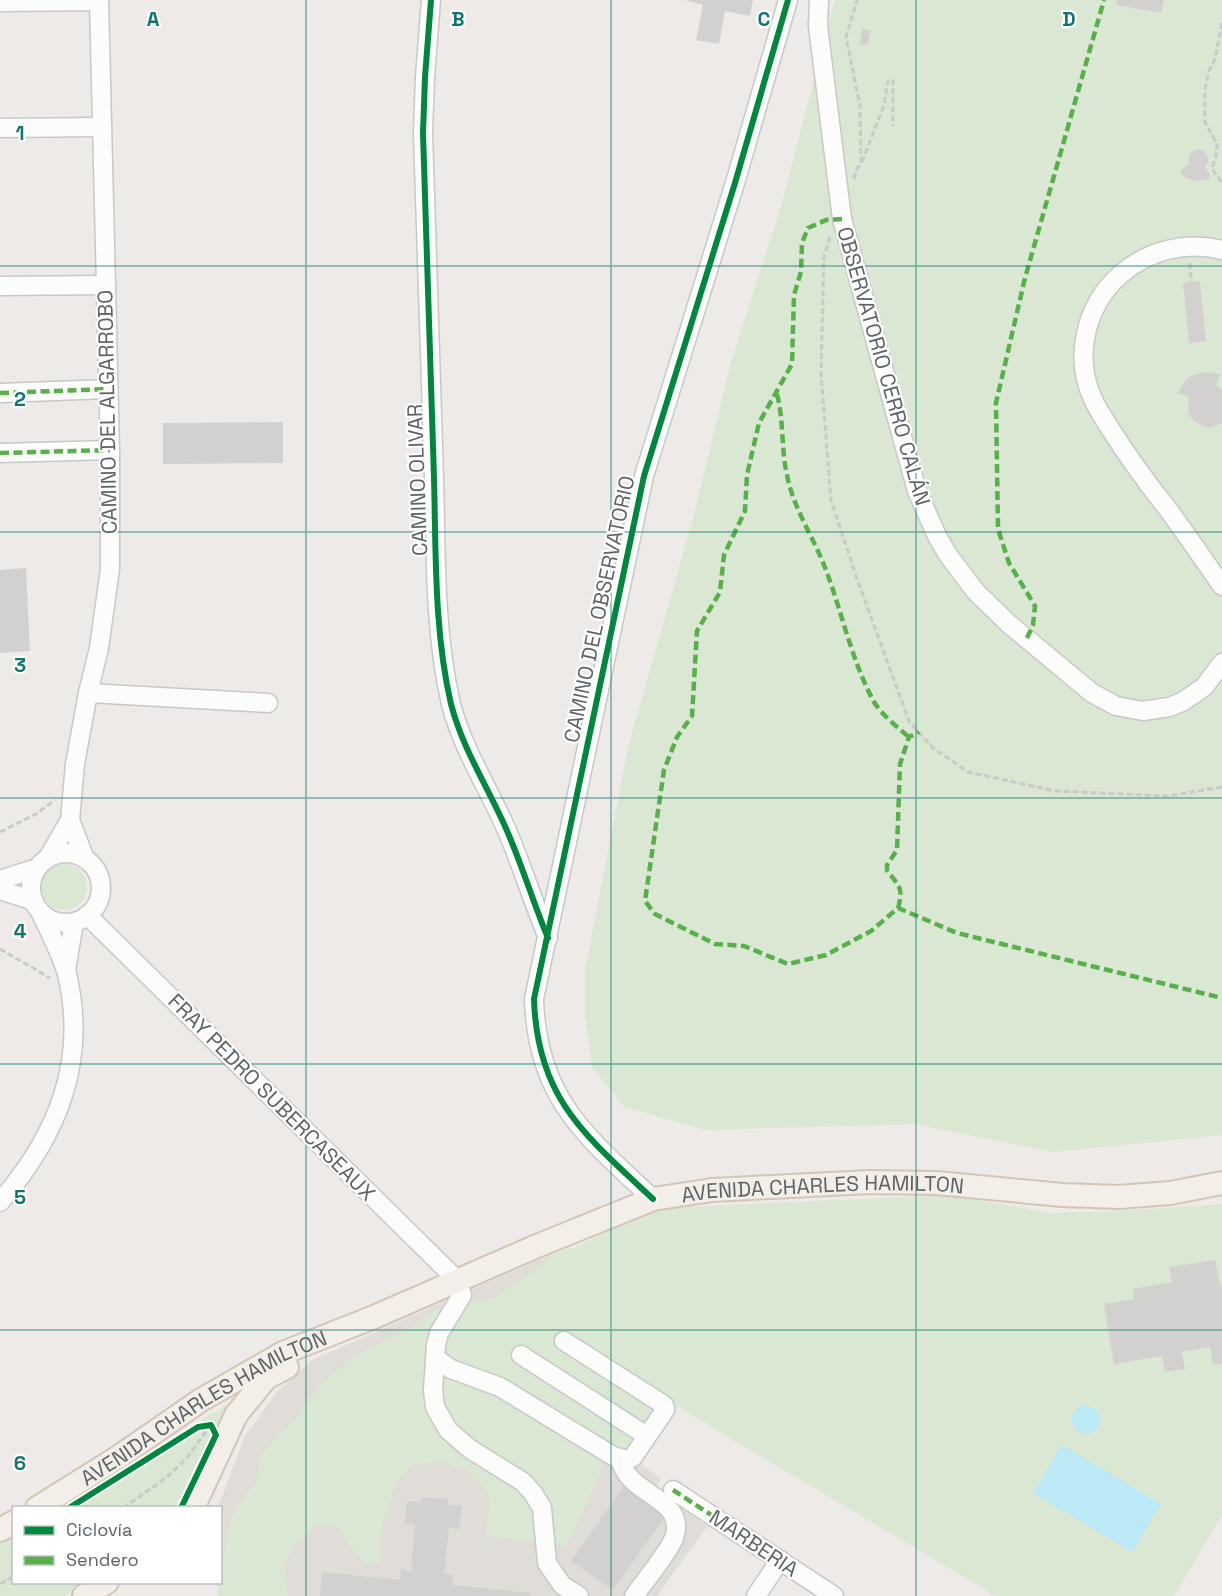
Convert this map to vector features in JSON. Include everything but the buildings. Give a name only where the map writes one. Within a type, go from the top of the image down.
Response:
[{"type":"main road","name":"AVENIDA CHARLES HAMILTON","points":[[40,1506],[120,1456],[201,1400],[283,1353],[374,1317],[456,1279],[653,1200],[712,1190],[869,1182],[937,1183],[1062,1195],[1119,1197],[1170,1193],[1222,1183]]},
{"type":"main road","name":"AVENIDA CHARLES HAMILTON","points":[[194,1506],[236,1415],[266,1378],[374,1317]]},
{"type":"main road","points":[[84,1596],[104,1584]]},
{"type":"street","points":[[0,2],[99,0]]},
{"type":"street","name":"CAMINO DEL ALGARROBO","points":[[85,859],[70,820],[75,764],[99,648],[110,568],[110,450],[99,0]]},
{"type":"street","name":"CAMINO OLIVAR","points":[[431,0],[423,133],[437,568],[444,668],[461,734],[521,863],[535,908],[548,938]]},
{"type":"street","name":"CAMINO DEL OBSERVATORIO","points":[[653,1200],[580,1129],[558,1096],[549,1078],[537,1040],[534,999],[644,476],[735,183],[788,0]]},
{"type":"street","name":"OBSERVATORIO CERRO CALÁN","points":[[819,0],[818,26],[842,219],[917,490],[942,545],[976,592],[1009,624],[1092,693],[1116,706],[1143,711],[1169,707],[1182,702],[1204,687],[1222,663]]},
{"type":"street","points":[[0,128],[101,127]]},
{"type":"street","points":[[1222,250],[1189,246],[1173,248],[1157,252],[1128,268],[1105,291],[1096,305],[1086,336],[1084,352],[1086,376],[1093,400],[1129,460],[1179,524],[1222,586]]},
{"type":"street","points":[[0,286],[105,285]]},
{"type":"street","points":[[0,393],[108,389]]},
{"type":"street","points":[[0,453],[110,450]]},
{"type":"street","points":[[88,693],[268,703]]},
{"type":"street","name":"CAMINO DEL ALGARROBO","points":[[43,863],[70,820]]},
{"type":"street","points":[[0,880],[67,853],[85,859],[93,866],[101,886],[95,907],[80,918],[55,921],[37,906],[0,890]]},
{"type":"street","points":[[0,1202],[38,1151],[54,1124],[71,1065],[75,1034],[73,1004],[67,978],[31,890],[32,878],[43,863]]},
{"type":"street","points":[[67,978],[80,918]]},
{"type":"street","name":"FRAY PEDRO SUBERCASEAUX","points":[[80,918],[456,1279]]},
{"type":"street","points":[[456,1279],[462,1295],[439,1333],[433,1390],[435,1407],[448,1430],[470,1449],[523,1482],[533,1493],[542,1508],[547,1563],[562,1585],[579,1596]]},
{"type":"street","points":[[435,1358],[451,1369],[500,1387],[620,1459],[627,1460],[633,1457],[665,1410],[664,1405],[564,1341]]},
{"type":"street","points":[[521,1355],[646,1436]]},
{"type":"street","points":[[620,1459],[628,1478],[674,1514],[677,1523],[674,1539],[634,1596]]},
{"type":"street","name":"MARBERIA","points":[[673,1490],[834,1596]]},
{"type":"street","points":[[756,1596],[780,1560]]},
{"type":"path","points":[[857,0],[846,37],[860,106],[861,164]]},
{"type":"path","points":[[1222,23],[1215,59],[1209,71],[1205,89],[1205,122],[1217,144],[1212,169],[1222,183]]},
{"type":"path","points":[[851,188],[857,168],[861,164],[884,105],[888,81],[891,79],[893,81],[893,126]]},
{"type":"path","points":[[1217,144],[1222,142]]},
{"type":"path","points":[[842,219],[831,232],[824,256],[821,374],[831,500],[909,721],[933,748],[968,772],[1055,791],[1168,796],[1222,787]]},
{"type":"path","points":[[0,832],[36,814],[73,786]]},
{"type":"path","points":[[0,949],[60,983],[67,978]]},
{"type":"path","points":[[198,1427],[211,1425]]},
{"type":"path","points":[[211,1425],[216,1435]]},
{"type":"path","points":[[126,1506],[166,1478],[187,1458],[211,1425]]},
{"type":"shaded area","points":[[550,1255],[486,1371],[662,1479],[653,1489],[707,1526],[657,1596],[229,1596],[215,1584],[222,1584],[222,1506],[218,1506],[244,1438],[276,1393],[312,1360]]},
{"type":"green space","points":[[835,0],[1222,0],[1222,1135],[1053,1152],[914,1124],[704,1130],[625,1107],[592,1067],[585,1015],[585,971],[628,748],[692,522],[732,359],[780,210]]},
{"type":"green space","points":[[64,864],[73,865],[81,870],[86,878],[86,896],[81,904],[73,909],[64,910],[55,909],[47,904],[42,896],[41,887],[42,878],[47,870],[55,865]]},
{"type":"green space","points":[[951,1195],[1050,1213],[1222,1204],[1222,1515],[1174,1596],[996,1596],[678,1407],[637,1462],[608,1445],[597,1481],[567,1546],[485,1536],[490,1495],[470,1471],[445,1462],[414,1464],[396,1482],[380,1536],[380,1561],[366,1565],[350,1547],[339,1527],[315,1525],[294,1545],[284,1566],[288,1596],[217,1596],[219,1584],[222,1584],[222,1565],[227,1534],[234,1511],[257,1480],[261,1456],[277,1436],[300,1414],[316,1389],[335,1371],[362,1352],[417,1324],[436,1309],[493,1299],[546,1262],[550,1255],[576,1247],[655,1208]]},
{"type":"green space","points":[[231,1402],[183,1506],[62,1506]]},
{"type":"green space","points":[[12,1537],[12,1584],[84,1584],[63,1596],[0,1596],[0,1544]]},
{"type":"water","points":[[1086,1406],[1096,1410],[1100,1420],[1096,1430],[1086,1434],[1076,1430],[1072,1420],[1076,1410]]},
{"type":"water","points":[[1062,1445],[1161,1504],[1132,1552],[1033,1493]]},
{"type":"marked path","points":[[1027,638],[1033,625],[1035,606],[1009,563],[998,529],[996,403],[1025,278],[1104,0]]},
{"type":"marked path","points":[[842,219],[826,220],[808,228],[802,243],[801,272],[794,295],[792,364],[759,423],[747,475],[745,511],[724,555],[720,592],[697,631],[692,716],[677,737],[664,770],[645,901],[655,914],[715,944],[744,946],[788,964],[826,955],[871,931],[898,908],[957,933],[1222,998]]},
{"type":"marked path","points":[[0,393],[108,389]]},
{"type":"marked path","points":[[777,394],[785,465],[790,486],[829,578],[858,668],[877,707],[909,737]]},
{"type":"marked path","points":[[0,453],[110,450]]},
{"type":"marked path","points":[[898,908],[900,891],[887,870],[887,865],[897,850],[900,764],[909,737],[919,732]]},
{"type":"marked path","points":[[673,1490],[780,1560]]},
{"type":"cycle path","points":[[431,0],[423,133],[436,563],[441,648],[456,720],[510,838],[548,938]]},
{"type":"cycle path","points":[[653,1199],[587,1134],[555,1090],[544,1064],[537,1034],[534,999],[644,476],[735,183],[788,0]]},
{"type":"cycle path","points":[[72,1506],[198,1427],[211,1425],[216,1435],[182,1506]]}]
